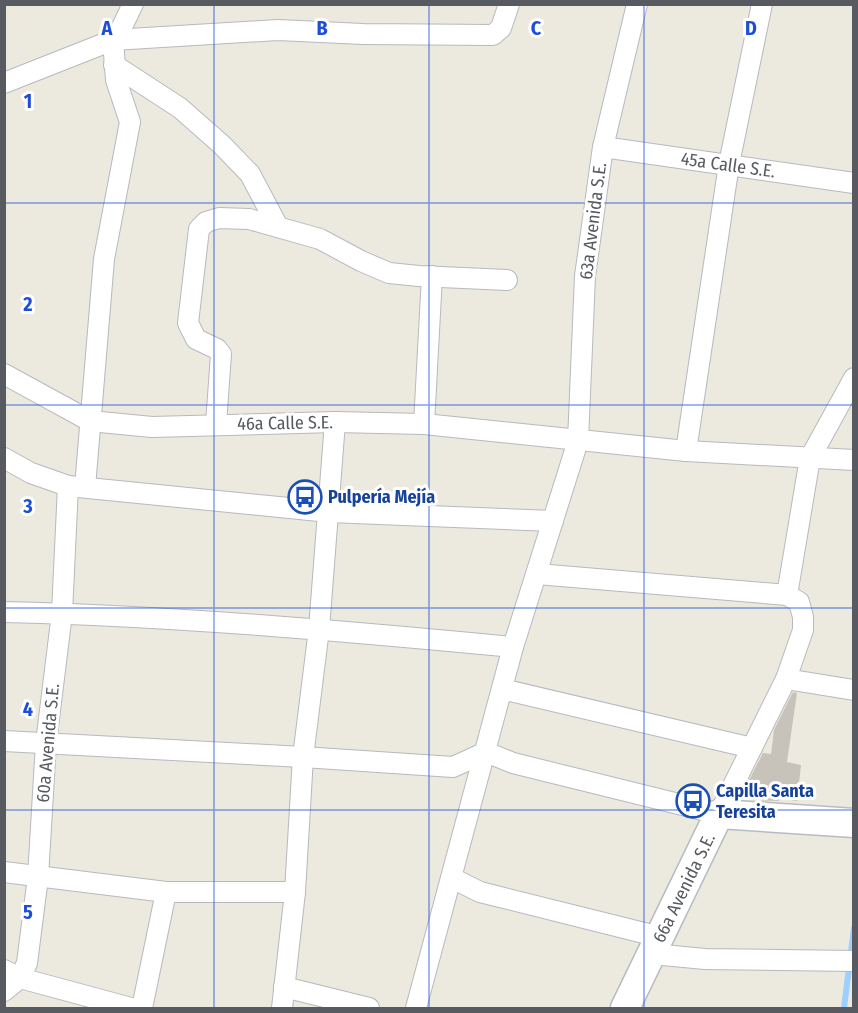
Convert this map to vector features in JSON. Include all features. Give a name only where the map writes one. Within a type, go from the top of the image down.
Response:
[{"type":"street","points":[[112,40],[120,31],[133,4]]},
{"type":"street","points":[[4,83],[112,40],[278,30],[363,34],[493,35],[501,28],[509,4]]},
{"type":"street","name":"63a Avenida S.E.","points":[[553,521],[578,441],[585,276],[603,147],[637,4]]},
{"type":"street","points":[[686,451],[729,164],[762,4]]},
{"type":"street","name":"60a Avenida S.E.","points":[[12,974],[27,963],[38,877],[46,743],[76,486],[90,421],[104,259],[130,122],[116,80],[112,40]]},
{"type":"street","points":[[114,65],[180,108],[222,144],[250,174],[278,227]]},
{"type":"street","name":"45a Calle S.E.","points":[[603,147],[854,183]]},
{"type":"street","points":[[216,424],[221,354],[218,349],[196,339],[188,323],[199,229],[206,222],[219,218],[249,219],[278,227],[320,239],[389,273],[507,280]]},
{"type":"street","points":[[424,424],[432,276]]},
{"type":"street","name":"46a Calle S.E.","points":[[4,374],[90,421],[153,427],[335,422],[424,424],[686,451],[854,460]]},
{"type":"street","points":[[810,458],[854,378]]},
{"type":"street","points":[[282,1008],[295,892],[303,756],[319,629],[335,422]]},
{"type":"street","points":[[4,458],[31,473],[76,486],[329,512],[553,521],[513,647],[416,1008]]},
{"type":"street","name":"66a Avenida S.E.","points":[[625,1008],[786,679],[803,630],[803,617],[793,598],[810,458]]},
{"type":"street","points":[[537,574],[793,598]]},
{"type":"street","points":[[4,612],[62,613],[319,629],[513,647]]},
{"type":"street","points":[[786,679],[854,690]]},
{"type":"street","points":[[502,689],[752,748]]},
{"type":"street","points":[[4,741],[303,756],[453,767],[486,752],[513,763],[719,814],[854,823]]},
{"type":"street","points":[[4,872],[166,892],[295,892]]},
{"type":"street","points":[[452,878],[480,892],[705,959],[854,961]]},
{"type":"street","points":[[142,1008],[166,892]]},
{"type":"street","points":[[4,991],[12,974],[131,1008]]},
{"type":"street","points":[[284,987],[369,1008]]},
{"type":"building","points":[[793,692],[797,693],[787,762],[801,765],[797,801],[779,798],[779,801],[751,800],[752,786],[747,784],[763,753],[771,754],[774,730]]},
{"type":"waterway","points":[[844,1008],[854,928]]},
{"type":"place","name":"Pulpería Mejía","points":[[305,497]]},
{"type":"place","name":"Capilla Santa Teresita","points":[[693,801]]}]
